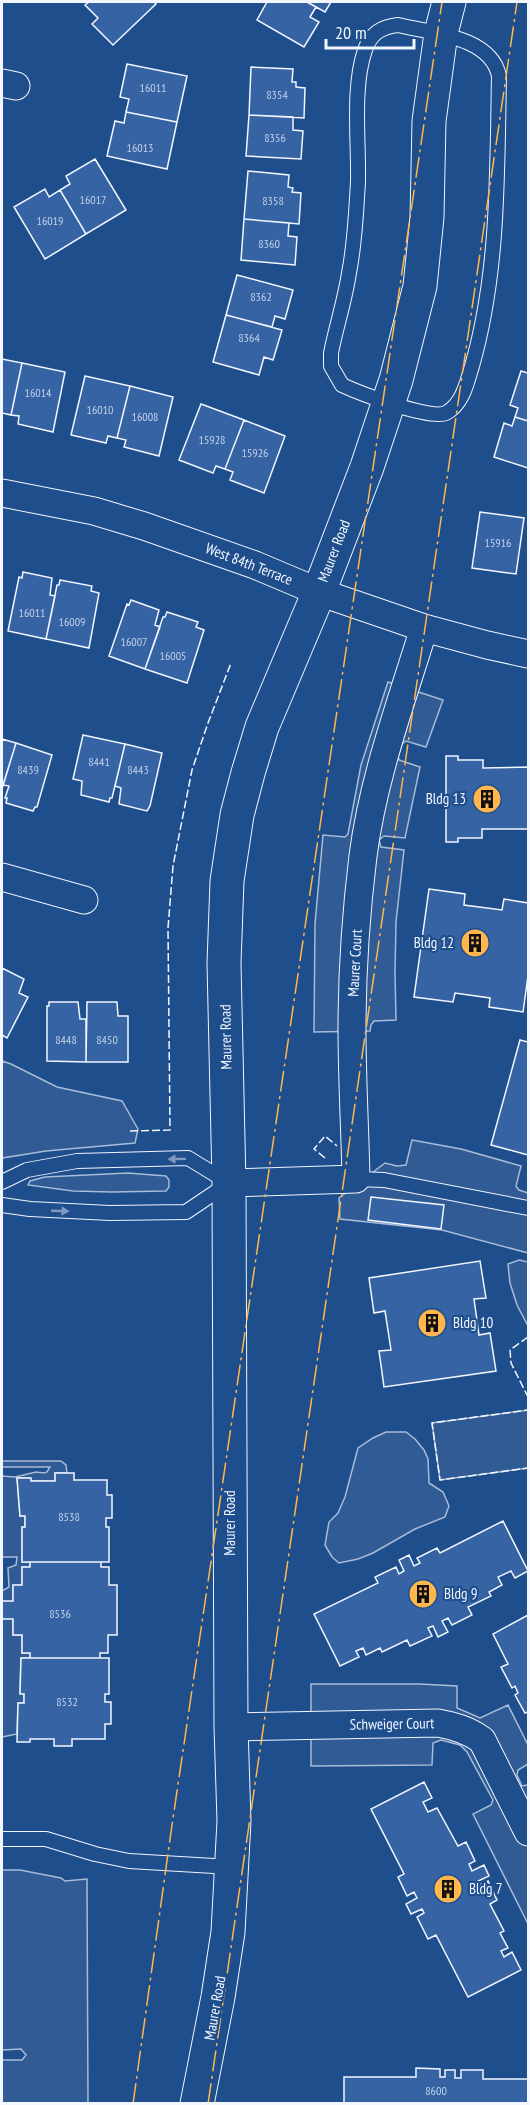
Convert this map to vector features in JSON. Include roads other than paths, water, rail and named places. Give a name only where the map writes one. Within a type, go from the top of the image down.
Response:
[{"type":"street","name":"Maurer Road","points":[[196,2103],[218,1997],[224,1954],[234,1821],[231,1727],[229,1183],[224,963],[227,881],[237,815],[262,727],[319,592],[367,467],[396,380],[422,274],[427,218],[429,121],[445,17]]},
{"type":"street","name":"West 84th Terrace","points":[[2,493],[86,509],[144,526],[255,565],[319,592],[423,628],[528,654]]},
{"type":"street","name":"Maurer Court","points":[[356,1179],[352,1029],[353,983],[363,855],[375,792],[423,628]]},
{"type":"street","points":[[2,877],[84,900]]},
{"type":"street","points":[[229,1183],[356,1179]]},
{"type":"street","name":"Schweiger Court","points":[[231,1727],[438,1723],[454,1726],[482,1740],[528,1832]]},
{"type":"lane","points":[[445,17],[487,53],[497,65],[496,206],[488,293],[469,376],[464,393],[455,406],[446,413],[435,415],[388,403],[342,385],[331,366],[330,358],[349,275],[354,240],[358,180],[358,105],[364,51],[372,35],[383,27],[445,17]]},
{"type":"lane","points":[[2,1182],[27,1170],[77,1161],[188,1158],[229,1183],[186,1212],[76,1211],[2,1205]]},
{"type":"lane","points":[[356,1179],[384,1180],[528,1208]]},
{"type":"lane","points":[[2,1839],[46,1839],[95,1854],[129,1861],[231,1867]]},
{"type":"place","name":"Bldg 13","points":[[487,799]]},
{"type":"place","name":"Bldg 12","points":[[475,943]]},
{"type":"place","name":"Bldg 10","points":[[432,1323]]},
{"type":"place","name":"Bldg 9","points":[[423,1594]]},
{"type":"place","name":"Bldg 7","points":[[448,1889]]}]
